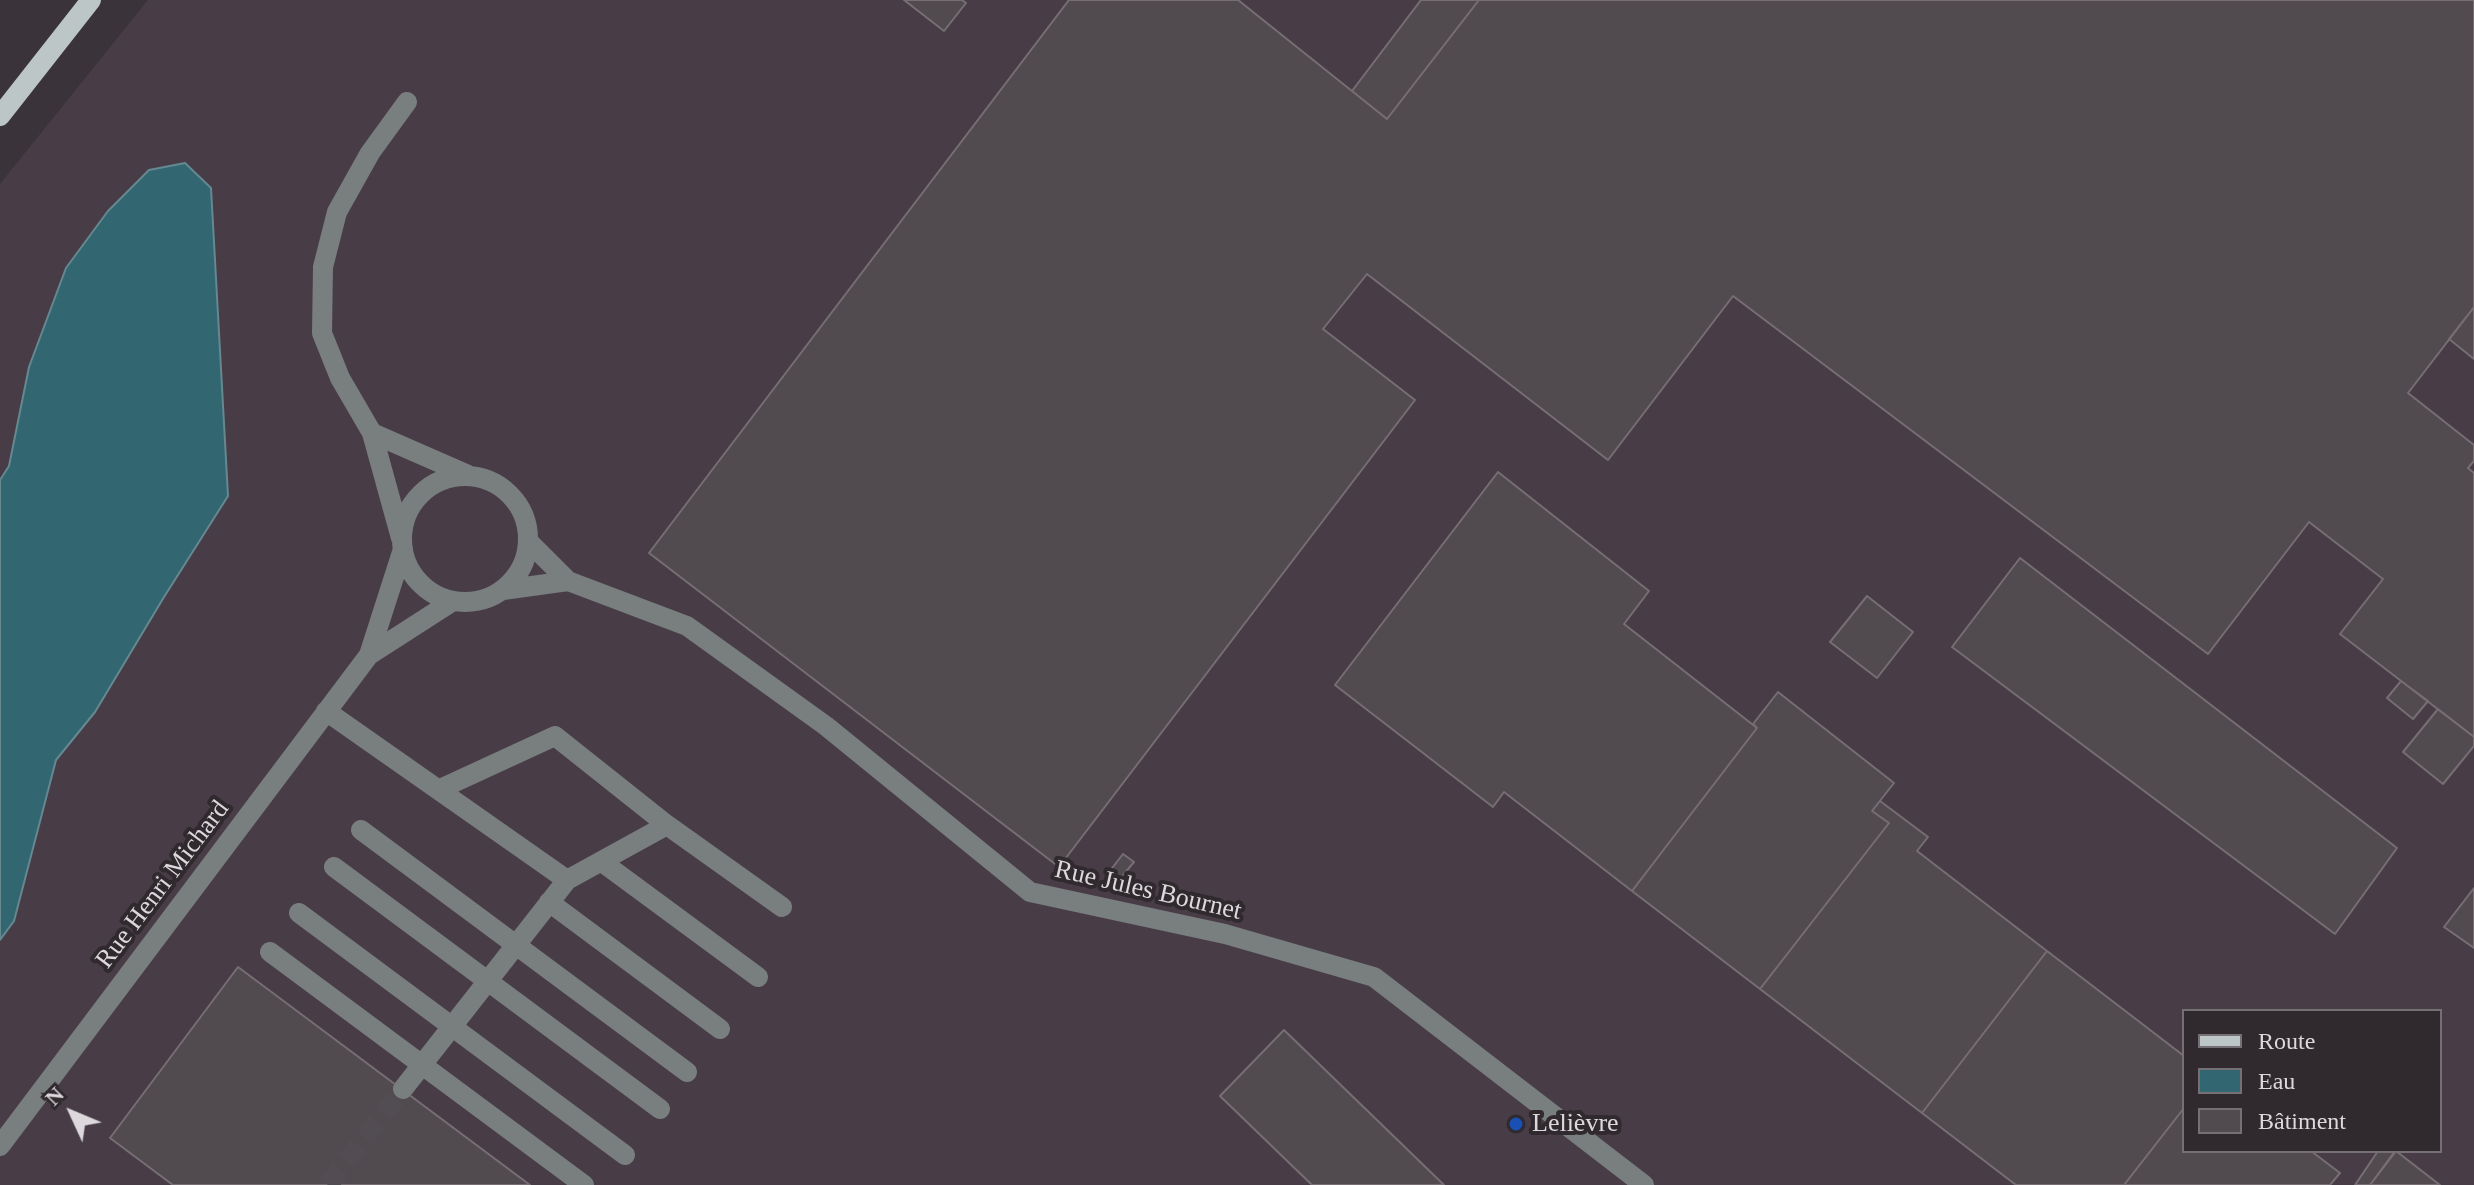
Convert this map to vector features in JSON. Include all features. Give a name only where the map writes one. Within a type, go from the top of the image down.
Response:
[{"type":"main road","points":[[0,116],[91,0]]},
{"type":"street","points":[[372,433],[469,475],[488,479],[505,489],[519,504],[529,542],[525,560],[516,577],[503,590],[470,602],[453,601],[438,597],[414,578],[406,564],[372,433],[340,378],[322,333],[323,267],[337,212],[370,153],[407,102]]},
{"type":"street","points":[[402,544],[405,518],[415,500],[430,486],[448,478],[469,475]]},
{"type":"street","name":"Rue Jules Bournet","points":[[529,542],[568,581],[687,626],[826,726],[1030,892],[1225,934],[1374,977],[1644,1185]]},
{"type":"street","name":"Rue Henri Michard","points":[[369,655],[402,544]]},
{"type":"street","name":"Rue Jules Bournet","points":[[503,590],[568,581]]},
{"type":"street","name":"Rue Henri Michard","points":[[0,1146],[369,655],[453,601]]},
{"type":"street","points":[[326,711],[567,880]]},
{"type":"street","points":[[440,789],[555,736],[667,825],[782,907]]},
{"type":"street","points":[[403,1089],[567,880],[667,825]]},
{"type":"street","points":[[361,830],[687,1072]]},
{"type":"street","points":[[602,862],[758,977]]},
{"type":"street","points":[[334,867],[660,1109]]},
{"type":"street","points":[[549,902],[720,1029]]},
{"type":"street","points":[[299,913],[625,1155]]},
{"type":"street","points":[[270,952],[584,1185]]},
{"type":"shaded area","points":[[148,0],[2474,0],[2474,1185],[0,1185],[0,184]]},
{"type":"water","points":[[185,163],[211,188],[228,496],[95,712],[56,760],[14,921],[0,940],[0,480],[9,466],[29,367],[66,268],[108,211],[149,170]]},
{"type":"building","points":[[904,0],[962,0],[966,3],[944,31]]},
{"type":"building","points":[[1069,0],[1238,0],[1387,119],[1479,0],[2474,0],[2474,307],[2408,393],[2474,445],[2474,461],[2468,468],[2474,473],[2474,737],[2340,634],[2383,579],[2309,522],[2208,654],[1733,296],[1608,460],[1367,274],[1323,329],[1415,400],[1059,867],[649,553]]},
{"type":"building","points":[[1421,0],[1479,0],[1387,119],[1352,91]]},
{"type":"building","points":[[2474,307],[2474,359],[2449,339]]},
{"type":"building","points":[[1498,472],[1649,591],[1624,624],[1757,728],[1632,891],[1504,792],[1493,807],[1335,685]]},
{"type":"building","points":[[2020,558],[2397,848],[2335,934],[1952,647]]},
{"type":"building","points":[[1867,596],[1913,632],[1877,678],[1830,642]]},
{"type":"building","points":[[2401,681],[2428,701],[2413,719],[2387,698]]},
{"type":"building","points":[[1778,692],[1894,783],[1872,811],[1889,823],[1760,989],[1632,891],[1757,728],[1753,724]]},
{"type":"building","points":[[2438,709],[2474,737],[2474,746],[2443,784],[2403,752]]},
{"type":"building","points":[[1880,801],[1928,837],[1917,851],[2047,951],[1922,1113],[1760,989],[1889,823],[1872,811]]},
{"type":"building","points":[[1123,854],[1134,862],[1119,880],[1109,872]]},
{"type":"building","points":[[2474,888],[2474,948],[2444,927]]},
{"type":"building","points":[[2047,951],[2182,1054],[2182,1111],[2124,1185],[2016,1185],[1922,1113]]},
{"type":"building","points":[[238,967],[530,1185],[173,1185],[110,1138]]},
{"type":"building","points":[[1284,1030],[1444,1185],[1312,1185],[1220,1096]]},
{"type":"building","points":[[2182,1111],[2182,1153],[2314,1153],[2340,1173],[2330,1185],[2124,1185]]},
{"type":"building","points":[[2377,1153],[2394,1153],[2370,1185],[2355,1185]]},
{"type":"building","points":[[2394,1153],[2399,1153],[2440,1185],[2370,1185]]},
{"type":"tunnel","points":[[328,1185],[403,1089]]},
{"type":"place","name":"Lelièvre","points":[[1516,1124]]}]
